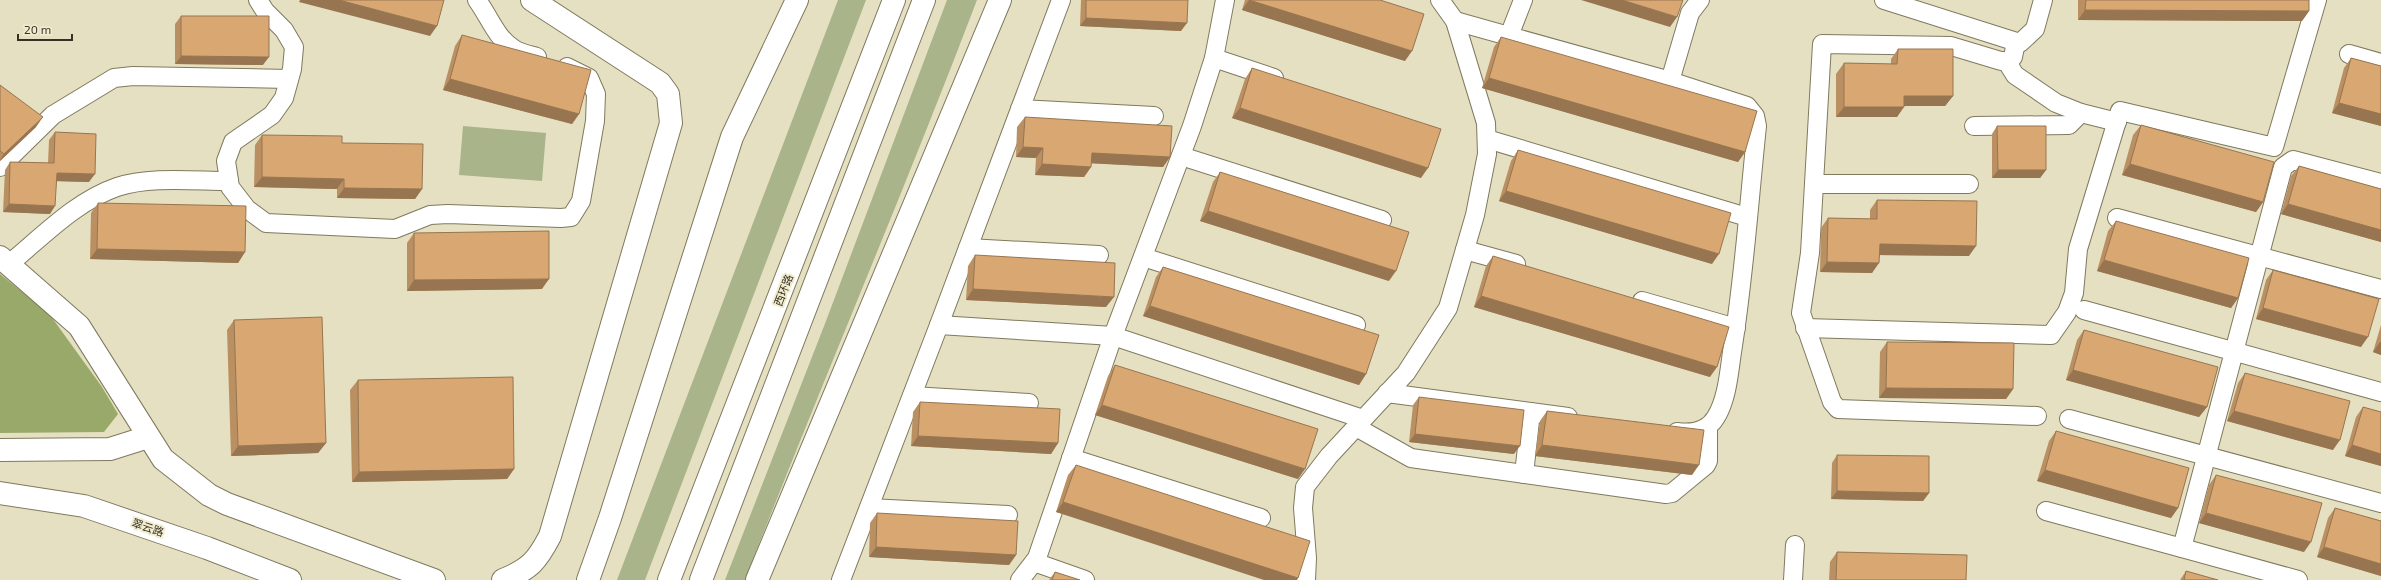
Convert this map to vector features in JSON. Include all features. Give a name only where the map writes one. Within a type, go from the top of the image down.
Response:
[{"type":"main road","points":[[503,580],[526,570],[542,551],[550,536],[671,123],[668,94],[660,83],[532,0]]},
{"type":"main road","points":[[588,580],[610,518],[732,137],[798,0]]},
{"type":"main road","name":"西环路","points":[[669,580],[894,0]]},
{"type":"main road","points":[[700,580],[924,0]]},
{"type":"main road","points":[[757,580],[1000,0]]},
{"type":"main road","points":[[5,261],[79,326],[163,459],[209,495],[227,504],[434,580]]},
{"type":"main road","points":[[0,450],[110,449],[148,437]]},
{"type":"main road","name":"翠云路","points":[[0,493],[84,506],[208,548],[290,580]]},
{"type":"street","points":[[258,0],[265,11],[284,30],[294,47],[289,80],[284,98],[272,115],[233,142],[226,161],[230,187],[247,209],[266,223],[395,229],[430,215],[448,214],[561,218],[570,217],[581,201],[595,121],[596,94],[589,78],[578,71],[515,50],[500,38],[489,16],[477,0]]},
{"type":"street","points":[[840,580],[912,396],[1061,0]]},
{"type":"street","points":[[1020,580],[1038,558],[1112,336],[1181,156],[1214,58],[1225,0]]},
{"type":"street","points":[[1306,580],[1308,558],[1302,508],[1305,487],[1360,423],[1406,373],[1448,308],[1475,215],[1487,154],[1486,123],[1478,92],[1455,22],[1440,0]]},
{"type":"street","points":[[1509,36],[1523,0]]},
{"type":"street","points":[[1670,81],[1690,13],[1700,0]]},
{"type":"street","points":[[1884,0],[2020,44],[2035,30],[2043,0]]},
{"type":"street","points":[[1805,328],[2051,335],[2059,327],[2068,312],[2074,293],[2078,249],[2120,111],[2274,147],[2318,0]]},
{"type":"street","points":[[1455,22],[1670,81],[1747,106],[1755,116],[1757,126],[1736,328],[1727,385],[1717,416],[1708,427],[1697,432],[1661,429]]},
{"type":"street","points":[[2016,42],[2013,57],[2009,61],[2001,61],[1951,46],[1822,44],[1810,253],[1800,304],[1805,328],[1832,402],[1838,409],[2037,416]]},
{"type":"street","points":[[2349,54],[2381,63]]},
{"type":"street","points":[[1214,58],[1288,82]]},
{"type":"street","points":[[2009,61],[2010,67],[2015,75],[2056,103],[2081,113],[2116,122]]},
{"type":"street","points":[[0,167],[53,115],[114,78],[133,76],[289,80]]},
{"type":"street","points":[[1020,110],[1154,116]]},
{"type":"street","points":[[1974,126],[2069,125],[2081,113]]},
{"type":"street","points":[[1487,139],[1747,218]]},
{"type":"street","points":[[1181,156],[1382,220]]},
{"type":"street","points":[[2182,548],[2283,167],[2293,160],[2381,183]]},
{"type":"street","points":[[5,261],[88,200],[117,187],[137,182],[229,181]]},
{"type":"street","points":[[1814,184],[1969,184]]},
{"type":"street","points":[[2117,218],[2381,289]]},
{"type":"street","points":[[968,248],[1099,255]]},
{"type":"street","points":[[1465,250],[1532,269]]},
{"type":"street","points":[[1143,257],[1356,325]]},
{"type":"street","points":[[1623,296],[1736,328]]},
{"type":"street","points":[[2084,310],[2381,392]]},
{"type":"street","points":[[939,325],[1112,336],[1360,423],[1411,458],[1666,494],[1672,493],[1706,465],[1708,461],[1708,427]]},
{"type":"street","points":[[1388,393],[1585,419]]},
{"type":"street","points":[[912,396],[1029,403]]},
{"type":"street","points":[[1524,474],[1531,412]]},
{"type":"street","points":[[2069,418],[2381,502]]},
{"type":"street","points":[[1071,458],[1261,518]]},
{"type":"street","points":[[868,508],[1008,516]]},
{"type":"street","points":[[2046,511],[2298,580]]},
{"type":"street","points":[[1793,580],[1795,546]]},
{"type":"street","points":[[1034,562],[1085,580]]},
{"type":"green space","points":[[838,0],[866,0],[645,580],[617,580]]},
{"type":"green space","points":[[947,0],[977,0],[920,146],[802,435],[745,580],[725,580],[826,321]]},
{"type":"green space","points":[[463,126],[546,133],[542,181],[459,175]]},
{"type":"green space","points":[[0,274],[50,315],[102,387],[118,414],[104,432],[0,433]]},
{"type":"building","points":[[339,0],[444,0],[437,26]]},
{"type":"building","points":[[1086,0],[1188,0],[1187,23],[1086,18]]},
{"type":"building","points":[[1249,0],[1380,0],[1424,14],[1412,51]]},
{"type":"building","points":[[1622,0],[1683,0],[1677,17]]},
{"type":"building","points":[[2086,0],[2309,0],[2309,11],[2085,10]]},
{"type":"building","points":[[181,16],[269,16],[269,57],[181,56]]},
{"type":"building","points":[[462,35],[591,70],[579,114],[450,79]]},
{"type":"building","points":[[1501,37],[1757,111],[1745,152],[1489,78]]},
{"type":"building","points":[[1898,49],[1953,49],[1953,96],[1904,96],[1904,107],[1844,107],[1844,63],[1897,64]]},
{"type":"building","points":[[2351,58],[2381,66],[2381,114],[2339,103]]},
{"type":"building","points":[[1252,68],[1441,129],[1428,168],[1240,108]]},
{"type":"building","points":[[0,85],[43,117],[4,154],[0,151]]},
{"type":"building","points":[[1025,117],[1172,126],[1170,157],[1092,153],[1091,167],[1042,164],[1043,148],[1023,147]]},
{"type":"building","points":[[2141,125],[2274,162],[2263,202],[2130,164]]},
{"type":"building","points":[[1997,126],[2046,126],[2046,170],[1998,170]]},
{"type":"building","points":[[55,132],[96,134],[95,174],[57,173],[55,206],[9,204],[10,162],[54,163]]},
{"type":"building","points":[[262,135],[342,136],[342,143],[423,144],[422,189],[344,188],[344,179],[262,177]]},
{"type":"building","points":[[1518,150],[1731,213],[1719,254],[1506,191]]},
{"type":"building","points":[[2299,166],[2381,189],[2381,230],[2288,204]]},
{"type":"building","points":[[1220,172],[1409,232],[1396,271],[1208,211]]},
{"type":"building","points":[[1877,200],[1977,201],[1976,246],[1880,244],[1879,263],[1827,262],[1828,218],[1877,219]]},
{"type":"building","points":[[98,203],[246,206],[245,252],[97,249]]},
{"type":"building","points":[[2116,221],[2249,258],[2238,298],[2104,260]]},
{"type":"building","points":[[549,231],[549,279],[414,280],[414,233]]},
{"type":"building","points":[[975,255],[1115,263],[1114,297],[973,289]]},
{"type":"building","points":[[1493,256],[1729,327],[1717,367],[1481,296]]},
{"type":"building","points":[[1163,267],[1379,335],[1366,374],[1150,306]]},
{"type":"building","points":[[2273,270],[2379,299],[2368,337],[2263,308]]},
{"type":"building","points":[[322,317],[326,443],[238,446],[234,320]]},
{"type":"building","points":[[2084,330],[2218,367],[2207,407],[2073,370]]},
{"type":"building","points":[[1887,342],[2014,343],[2013,389],[1886,388]]},
{"type":"building","points":[[1115,365],[1318,429],[1305,469],[1102,405]]},
{"type":"building","points":[[2245,373],[2350,401],[2340,440],[2234,411]]},
{"type":"building","points":[[513,377],[514,469],[359,472],[358,380]]},
{"type":"building","points":[[1419,397],[1524,410],[1520,446],[1415,434]]},
{"type":"building","points":[[920,402],[1060,409],[1058,443],[918,436]]},
{"type":"building","points":[[2363,407],[2381,412],[2381,454],[2352,445]]},
{"type":"building","points":[[1547,411],[1704,430],[1699,465],[1542,445]]},
{"type":"building","points":[[2056,431],[2189,468],[2178,508],[2045,470]]},
{"type":"building","points":[[1837,455],[1929,456],[1929,493],[1837,491]]},
{"type":"building","points":[[1076,465],[1310,541],[1298,578],[1063,502]]},
{"type":"building","points":[[2216,475],[2322,503],[2311,542],[2206,513]]},
{"type":"building","points":[[2335,508],[2381,521],[2381,564],[2324,547]]},
{"type":"building","points":[[877,513],[1018,521],[1016,555],[876,547]]},
{"type":"building","points":[[1837,552],[1967,555],[1966,580],[1836,580]]},
{"type":"building","points":[[2186,571],[2218,580],[2184,580]]},
{"type":"building","points":[[1055,572],[1080,580],[1052,580]]}]
